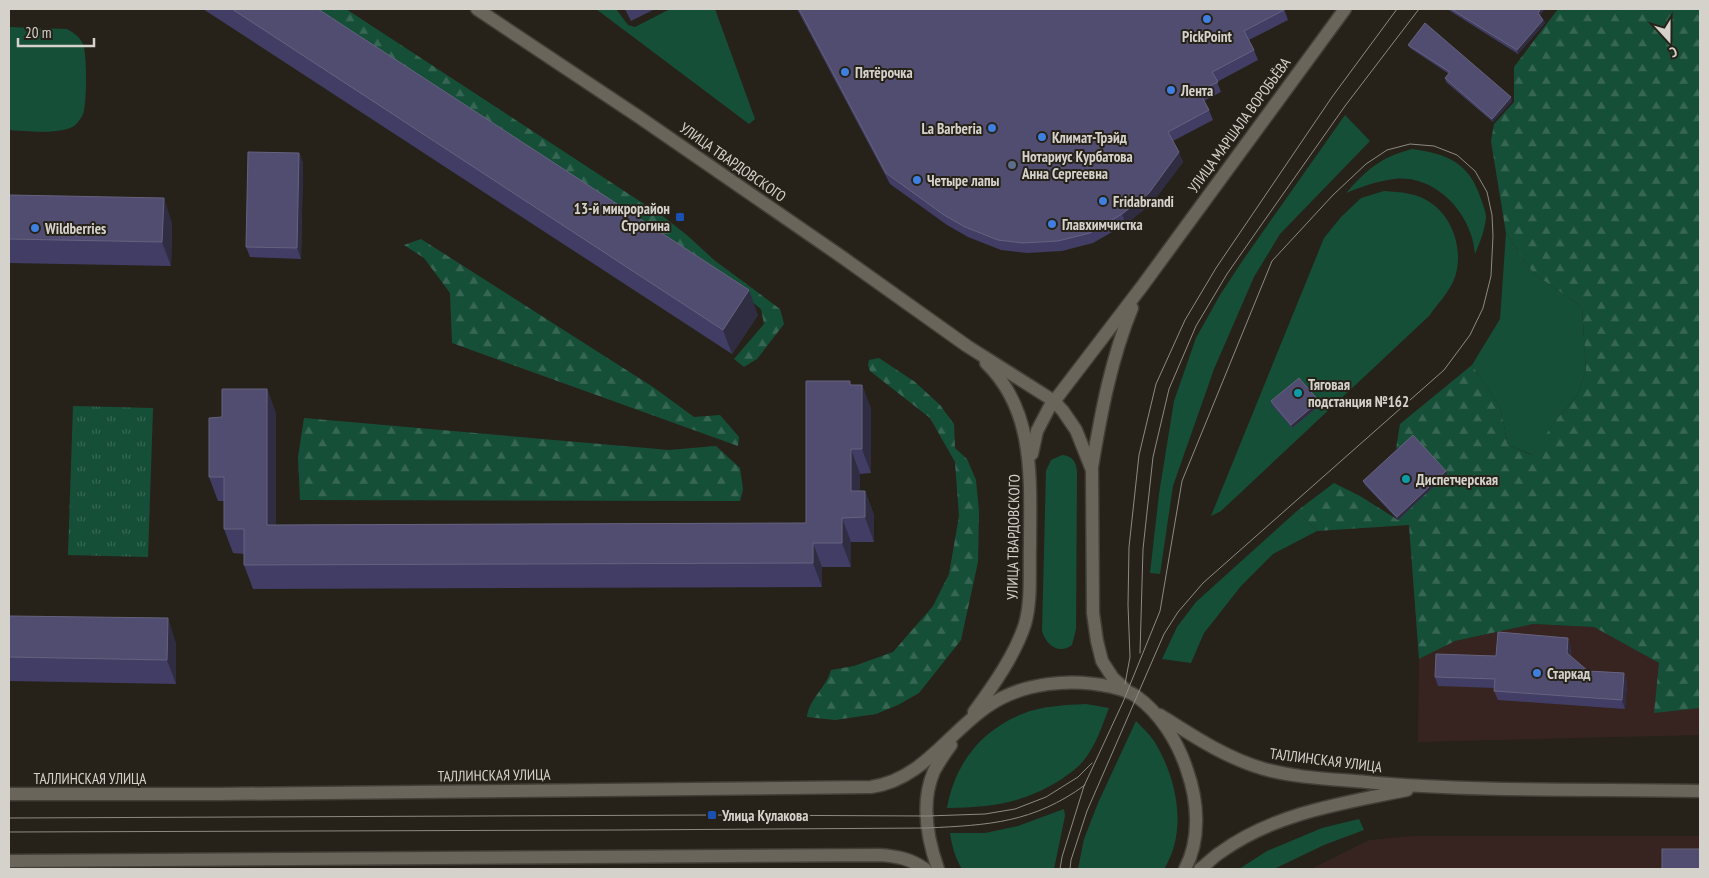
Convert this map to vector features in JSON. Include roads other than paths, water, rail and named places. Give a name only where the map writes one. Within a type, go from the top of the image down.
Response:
[{"type":"main road","name":"УЛИЦА ТВАРДОВСКОГО","points":[[477,9],[639,117],[967,346],[1054,401],[1076,430],[1092,470],[1093,613],[1097,641],[1102,661],[1113,678],[1127,690]]},
{"type":"main road","name":"УЛИЦА МАРШАЛА ВОРОБЬЁВА","points":[[1030,472],[1034,439],[1044,416],[1054,401],[1143,285],[1345,9]]},
{"type":"main road","name":"УЛИЦА МАРШАЛА ВОРОБЬЁВА","points":[[1092,470],[1102,409],[1114,355],[1130,312],[1143,285]]},
{"type":"main road","name":"УЛИЦА ТВАРДОВСКОГО","points":[[961,729],[982,700],[1017,644],[1025,624],[1029,596],[1030,472],[1028,447],[1021,420],[1012,397],[994,372],[967,346]]},
{"type":"main road","name":"ТАЛЛИНСКАЯ УЛИЦА","points":[[9,794],[220,794],[871,787],[890,783],[909,774],[988,706],[1014,693],[1042,685],[1070,682],[1097,684],[1127,690],[1151,710],[1171,734],[1184,759],[1192,790],[1196,831],[1191,858],[1185,869]]},
{"type":"main road","name":"ТАЛЛИНСКАЯ УЛИЦА","points":[[1151,710],[1223,753],[1264,769],[1296,775],[1420,787],[1700,790]]},
{"type":"main road","name":"ТАЛЛИНСКАЯ УЛИЦА","points":[[938,869],[929,842],[926,801],[935,770],[961,729]]},
{"type":"main road","name":"ТАЛЛИНСКАЯ УЛИЦА","points":[[1200,869],[1238,841],[1282,820],[1324,807],[1420,787]]},
{"type":"main road","points":[[9,861],[879,855],[902,858],[926,869]]},
{"type":"tram line","points":[[1125,684],[1130,657],[1128,605],[1129,547],[1139,455],[1156,384],[1185,320],[1216,268],[1332,97],[1397,9]]},
{"type":"tram line","points":[[1140,653],[1143,549],[1153,457],[1169,389],[1196,326],[1227,274],[1257,231],[1345,106],[1419,9]]},
{"type":"tram line","points":[[1060,869],[1084,786],[1123,702],[1160,611],[1182,481],[1272,261],[1333,195],[1366,164],[1387,150],[1410,144],[1434,146],[1457,155],[1475,171],[1487,192],[1492,215],[1491,276],[1483,308],[1470,335],[1444,370],[1203,583],[1178,612],[1164,634],[1087,811],[1071,860],[1070,869]]},
{"type":"tram line","points":[[9,818],[927,816],[985,814],[1015,809],[1046,797],[1078,777],[1092,763]]},
{"type":"tram line","points":[[9,832],[927,828],[991,823],[1029,815],[1066,798],[1085,785]]},
{"type":"place","name":"PickPoint","points":[[1207,19]]},
{"type":"place","name":"Пятёрочка","points":[[845,72]]},
{"type":"place","name":"Лента","points":[[1171,90]]},
{"type":"place","name":"La Barberia","points":[[992,128]]},
{"type":"place","name":"Климат-Трэйд","points":[[1042,137]]},
{"type":"place","name":"Нотариус Курбатова Анна Сергеевна","points":[[1012,165]]},
{"type":"place","name":"Четыре лапы","points":[[917,180]]},
{"type":"place","name":"Fridabrandi","points":[[1103,201]]},
{"type":"place","name":"13-й микрорайон Строгина","points":[[680,217]]},
{"type":"place","name":"Главхимчистка","points":[[1052,224]]},
{"type":"place","name":"Wildberries","points":[[35,228]]},
{"type":"place","name":"Тяговая подстанция №162","points":[[1298,393]]},
{"type":"place","name":"Диспетчерская","points":[[1406,479]]},
{"type":"place","name":"Старкад","points":[[1537,673]]},
{"type":"place","name":"Улица Кулакова","points":[[712,815]]}]
